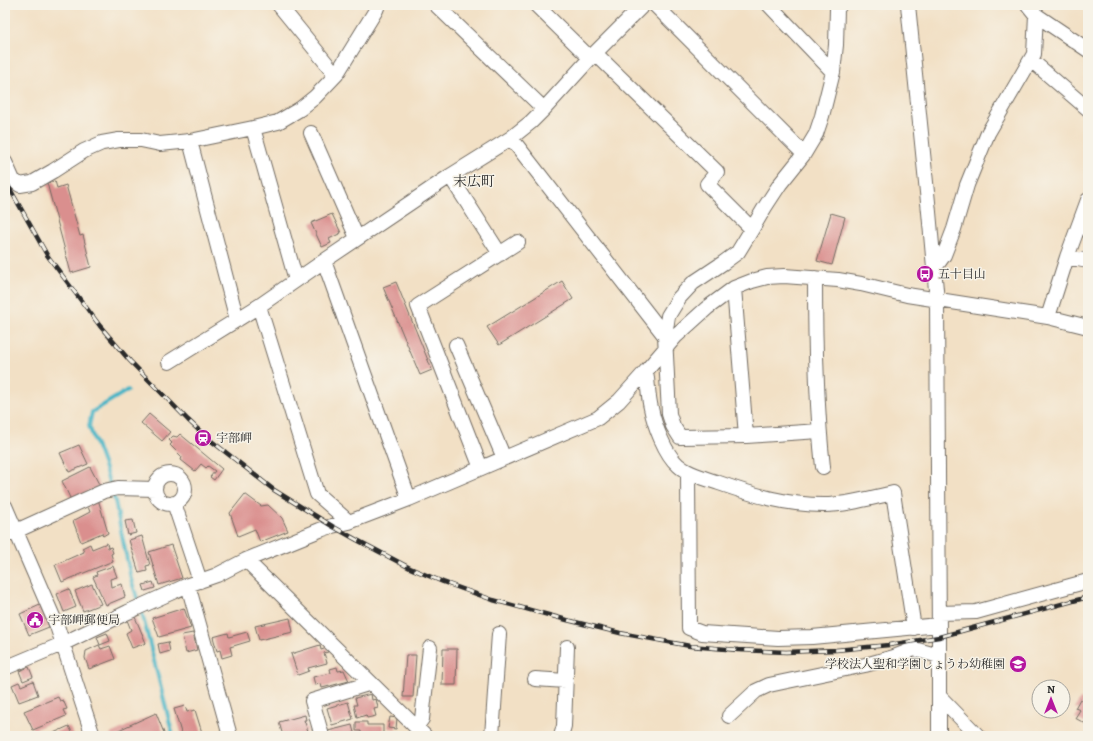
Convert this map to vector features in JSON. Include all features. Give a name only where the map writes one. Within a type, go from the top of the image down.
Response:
[{"type":"street","points":[[279,5],[336,75]]},
{"type":"street","points":[[5,162],[13,180],[20,184],[32,183],[84,151],[102,143],[119,140],[142,140],[160,144],[190,140],[278,122],[315,96],[336,75],[378,5]]},
{"type":"street","points":[[436,5],[544,109]]},
{"type":"street","points":[[536,5],[592,55],[717,172],[707,184],[752,229]]},
{"type":"street","points":[[169,362],[259,306],[324,260],[450,176],[511,138],[544,109],[592,55],[644,5]]},
{"type":"street","points":[[655,5],[804,154]]},
{"type":"street","points":[[769,5],[833,72]]},
{"type":"street","points":[[819,431],[746,436],[680,438],[673,426],[669,414],[665,342],[668,316],[679,298],[693,283],[738,252],[768,201],[804,154],[816,134],[833,72],[836,44],[837,8],[840,5]]},
{"type":"street","points":[[908,5],[937,301],[939,736]]},
{"type":"street","points":[[934,269],[944,255],[954,229],[967,185],[988,133],[1034,54],[1032,10]]},
{"type":"street","points":[[1032,10],[1088,50]]},
{"type":"street","points":[[1031,60],[1088,109]]},
{"type":"street","points":[[253,128],[296,280]]},
{"type":"street","points":[[310,133],[357,238]]},
{"type":"street","points":[[511,138],[665,342]]},
{"type":"street","points":[[190,140],[237,320]]},
{"type":"street","points":[[450,176],[500,254]]},
{"type":"street","points":[[1048,318],[1067,256],[1088,200]]},
{"type":"street","points":[[481,468],[418,306],[518,242]]},
{"type":"street","points":[[1067,256],[1088,261]]},
{"type":"street","points":[[324,260],[409,499]]},
{"type":"street","points":[[5,668],[62,644],[128,612],[194,583],[217,575],[246,560],[320,530],[349,522],[409,499],[598,418],[619,401],[646,371],[665,342],[676,336],[717,300],[734,288],[752,281],[784,276],[838,280],[937,301],[1048,318],[1088,327]]},
{"type":"street","points":[[815,278],[815,328],[819,431],[823,467]]},
{"type":"street","points":[[734,288],[746,436]]},
{"type":"street","points":[[259,306],[317,494],[349,522]]},
{"type":"street","points":[[456,345],[504,458]]},
{"type":"street","points":[[646,371],[651,408],[661,439],[670,456],[678,466],[688,472],[746,493],[800,504],[824,505],[854,502],[893,493],[914,628]]},
{"type":"street","points":[[688,472],[689,628],[702,633],[778,638],[812,637],[914,628],[939,619],[976,612],[1088,581]]},
{"type":"street","points":[[172,474],[180,478],[185,486],[184,495],[181,499],[174,503],[168,504],[159,499],[155,489],[158,480],[162,476],[172,474]]},
{"type":"street","points":[[10,533],[104,491],[118,488],[155,489]]},
{"type":"street","points":[[174,503],[230,736]]},
{"type":"street","points":[[5,506],[10,533],[57,626],[93,736]]},
{"type":"street","points":[[246,560],[421,731]]},
{"type":"street","points":[[492,736],[499,634]]},
{"type":"street","points":[[561,736],[564,726],[568,647]]},
{"type":"street","points":[[421,731],[430,648]]},
{"type":"street","points":[[729,716],[756,691],[783,682],[865,666],[894,658],[914,649],[939,656]]},
{"type":"street","points":[[535,679],[566,681]]},
{"type":"street","points":[[322,736],[312,702],[371,683]]},
{"type":"street","points":[[939,696],[978,736]]},
{"type":"building","points":[[55,181],[57,188],[66,185],[80,236],[83,235],[91,267],[71,273],[47,183]]},
{"type":"building","points":[[831,213],[845,217],[832,265],[817,261]]},
{"type":"building","points":[[332,214],[341,233],[329,239],[331,243],[322,247],[311,223]]},
{"type":"building","points":[[562,281],[573,299],[499,345],[487,327]]},
{"type":"building","points":[[396,282],[432,370],[420,375],[383,287]]},
{"type":"building","points":[[149,414],[170,432],[162,441],[141,423]]},
{"type":"building","points":[[180,434],[222,469],[214,480],[210,477],[215,471],[208,466],[206,468],[201,464],[195,471],[181,460],[182,457],[170,445],[172,443],[169,440],[173,436],[177,437]]},
{"type":"building","points":[[79,445],[88,464],[69,472],[60,453]]},
{"type":"building","points":[[90,467],[100,486],[71,500],[62,481]]},
{"type":"building","points":[[245,494],[261,506],[268,505],[282,518],[288,531],[260,542],[255,529],[238,536],[230,513]]},
{"type":"building","points":[[98,499],[108,533],[103,536],[102,533],[81,542],[73,521],[90,512],[87,504]]},
{"type":"building","points":[[133,520],[136,533],[128,535],[125,521]]},
{"type":"building","points":[[142,536],[150,565],[146,566],[147,571],[139,573],[129,540]]},
{"type":"building","points":[[107,543],[108,548],[111,547],[113,553],[111,554],[113,561],[62,582],[55,565],[84,552],[82,548],[90,544],[92,549]]},
{"type":"building","points":[[171,545],[182,578],[159,585],[149,552]]},
{"type":"building","points":[[113,566],[117,577],[110,579],[111,587],[122,584],[125,597],[106,605],[93,577],[97,575],[96,572]]},
{"type":"building","points":[[153,582],[155,588],[145,591],[143,585]]},
{"type":"building","points":[[92,584],[101,604],[83,611],[75,591]]},
{"type":"building","points":[[69,589],[76,607],[64,612],[57,594]]},
{"type":"building","points":[[40,605],[49,627],[29,635],[20,614]]},
{"type":"building","points":[[184,608],[191,628],[159,637],[152,618]]},
{"type":"building","points":[[135,617],[146,643],[132,648],[126,633],[131,630],[127,620]]},
{"type":"building","points":[[290,618],[293,632],[259,640],[255,626]]},
{"type":"building","points":[[247,632],[250,641],[230,647],[232,655],[222,658],[220,650],[217,651],[213,637],[228,633],[229,637]]},
{"type":"building","points":[[107,633],[110,641],[100,645],[97,637]]},
{"type":"building","points":[[193,633],[197,650],[186,653],[182,635]]},
{"type":"building","points":[[168,642],[170,651],[160,654],[158,644]]},
{"type":"building","points":[[99,645],[101,649],[110,646],[115,659],[89,669],[85,658],[86,651]]},
{"type":"building","points":[[320,645],[321,650],[327,648],[328,652],[324,653],[327,663],[308,668],[309,671],[298,675],[291,654]]},
{"type":"building","points":[[443,649],[457,649],[456,685],[442,685]]},
{"type":"building","points":[[406,655],[416,655],[413,697],[403,697]]},
{"type":"building","points":[[29,667],[33,677],[23,681],[19,671]]},
{"type":"building","points":[[337,667],[338,671],[344,670],[349,681],[322,688],[321,684],[315,685],[313,677],[331,673],[330,669]]},
{"type":"building","points":[[33,681],[38,695],[19,702],[12,685],[19,682],[21,686]]},
{"type":"building","points":[[371,694],[372,700],[376,699],[378,708],[374,709],[376,716],[367,718],[366,715],[357,718],[354,705],[357,705],[355,698]]},
{"type":"building","points":[[58,697],[60,701],[63,700],[67,709],[63,710],[66,716],[33,730],[24,711]]},
{"type":"building","points":[[1080,699],[1088,703],[1088,725],[1075,718],[1080,710],[1075,708]]},
{"type":"building","points":[[348,702],[353,719],[332,725],[327,708]]},
{"type":"building","points":[[185,706],[187,712],[195,710],[203,736],[182,736],[174,709]]},
{"type":"building","points":[[156,713],[164,733],[157,736],[111,736],[110,734]]},
{"type":"building","points":[[305,715],[306,720],[304,720],[308,731],[305,732],[306,736],[283,736],[279,722]]},
{"type":"building","points":[[390,717],[397,718],[396,729],[388,728]]},
{"type":"building","points":[[356,722],[367,722],[367,725],[383,725],[383,736],[361,736],[361,731],[356,731]]},
{"type":"building","points":[[352,725],[355,736],[329,736],[328,731]]},
{"type":"building","points":[[69,726],[74,736],[47,736]]},
{"type":"waterway","points":[[128,390],[92,412],[89,426],[115,501],[131,579],[138,601]]},
{"type":"waterway","points":[[141,609],[173,736]]},
{"type":"railway","points":[[5,180],[47,255],[100,326],[130,361],[205,436],[274,490],[332,526],[410,568],[443,582],[493,600],[620,633],[690,646],[786,652],[836,650],[889,645],[939,637],[1088,597]]},
{"type":"place","name":"五十目山","points":[[925,274]]},
{"type":"place","name":"宇部岬","points":[[203,438]]},
{"type":"place","name":"宇部岬郵便局","points":[[35,620]]},
{"type":"place","name":"学校法人聖和学園しょうわ幼稚園","points":[[1018,664]]},
{"type":"district","name":"末広町","points":[[474,181]]}]
